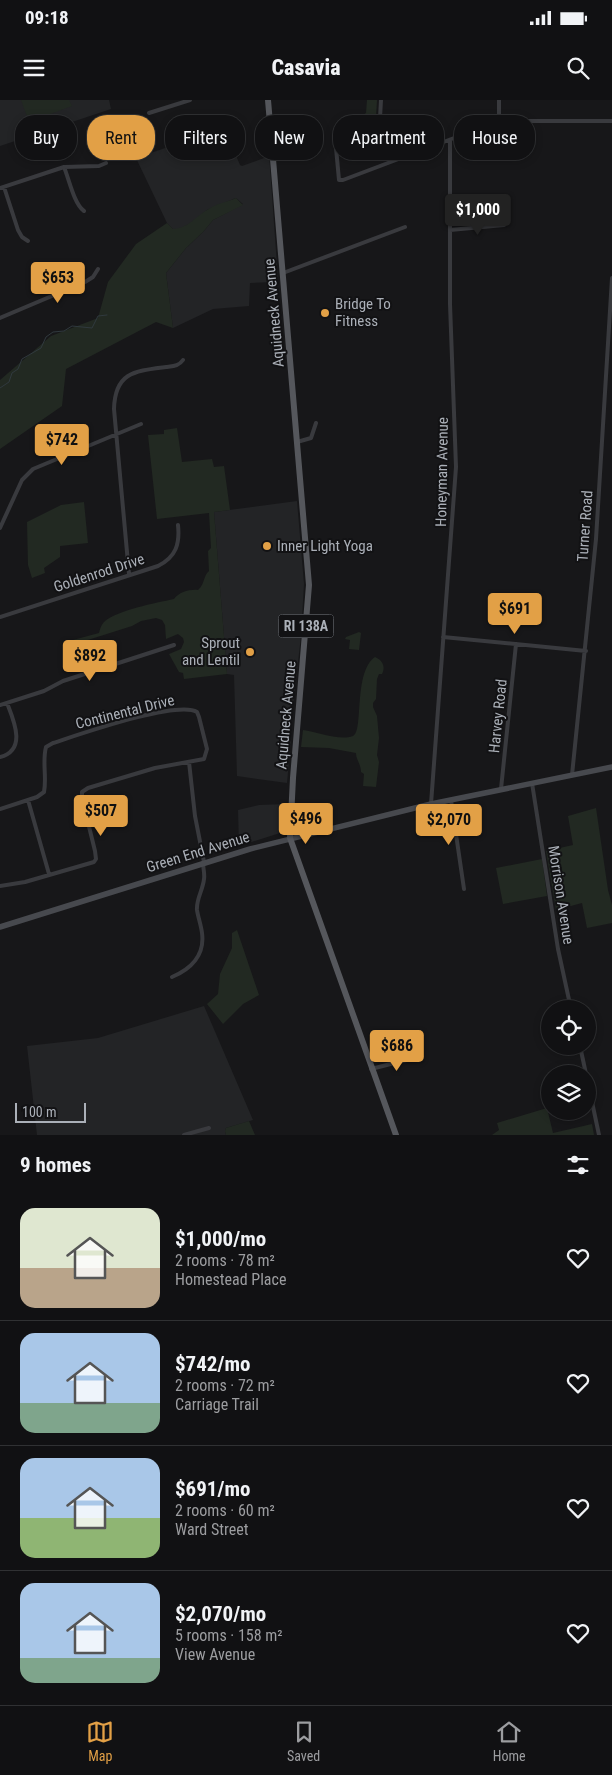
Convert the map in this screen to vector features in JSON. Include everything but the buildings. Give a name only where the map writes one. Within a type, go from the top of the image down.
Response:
[{"type":"main road","name":"Aquidneck Avenue","points":[[268,100],[309,585],[293,778],[290,838],[396,1135]]},
{"type":"main road","name":"Green End Avenue","points":[[0,927],[204,862],[290,838],[431,804],[612,768]]},
{"type":"street","points":[[149,114],[190,100]]},
{"type":"street","points":[[381,100],[380,118],[338,134],[335,137],[339,180],[344,180],[454,138]]},
{"type":"street","points":[[499,100],[499,115]]},
{"type":"street","points":[[535,121],[612,121]]},
{"type":"street","name":"Honeyman Avenue","points":[[431,804],[456,467],[450,304],[450,140]]},
{"type":"street","points":[[28,241],[22,237],[18,230],[2,187],[64,167],[99,166],[106,163]]},
{"type":"street","points":[[64,167],[77,202],[84,211]]},
{"type":"street","points":[[450,230],[504,225]]},
{"type":"street","points":[[283,273],[405,228]]},
{"type":"street","points":[[0,318],[85,282],[93,277],[98,269]]},
{"type":"street","name":"Turner Road","points":[[572,776],[586,651],[598,511],[612,278]]},
{"type":"street","points":[[129,574],[116,434],[114,399],[116,391],[125,378],[136,372],[178,365],[184,360]]},
{"type":"street","points":[[297,442],[311,438],[316,423]]},
{"type":"street","points":[[0,528],[22,480],[33,469],[141,424]]},
{"type":"street","name":"Goldenrod Drive","points":[[0,616],[158,566],[168,560],[176,550],[178,544],[178,525]]},
{"type":"street","points":[[443,637],[586,651]]},
{"type":"street","name":"Harvey Road","points":[[501,789],[516,644]]},
{"type":"street","points":[[0,705],[44,690],[63,681],[174,645]]},
{"type":"street","points":[[0,757],[9,754],[13,750],[16,736],[16,728],[7,702]]},
{"type":"street","name":"Continental Drive","points":[[0,809],[28,800],[44,792],[46,784],[44,754],[46,747],[72,737],[154,713],[187,709],[197,712],[207,754],[204,759],[189,762]]},
{"type":"street","points":[[0,886],[12,885],[84,865],[96,859],[81,794],[84,790],[155,768],[189,762],[195,816],[204,862],[204,879],[197,909],[203,943],[201,953],[188,969],[172,977]]},
{"type":"street","name":"Morrison Avenue","points":[[532,783],[558,950],[569,1000]]},
{"type":"street","points":[[28,800],[49,874]]},
{"type":"street","points":[[451,800],[464,889]]},
{"type":"street","points":[[371,1069],[418,1057]]},
{"type":"street","points":[[596,1120],[599,1135]]},
{"type":"street","points":[[184,1135],[209,1128]]},
{"type":"shaded area","points":[[0,100],[109,100],[111,109],[87,115],[87,117],[77,120],[77,115],[15,115],[15,141],[0,146]]},
{"type":"shaded area","points":[[21,100],[69,100],[72,106],[48,115],[26,115]]},
{"type":"shaded area","points":[[367,100],[377,100],[376,115],[363,115],[366,113]]},
{"type":"shaded area","points":[[165,148],[165,160],[238,160],[242,166],[258,160],[269,160],[278,279],[274,282],[250,283],[249,306],[213,309],[173,328],[166,273],[186,248],[213,220],[243,204],[236,198],[207,210],[193,222],[180,229],[173,229],[167,223],[137,160],[155,160],[155,152]]},
{"type":"shaded area","points":[[236,198],[243,205],[213,220],[186,248],[166,273],[173,328],[156,322],[66,369],[62,406],[0,449],[0,380],[51,336],[98,318],[108,282],[136,244],[167,223],[173,229],[183,227],[210,208]]},
{"type":"shaded area","points":[[177,428],[182,462],[212,459],[214,467],[224,466],[230,510],[214,512],[227,674],[184,679],[183,673],[179,672],[169,654],[181,649],[184,642],[183,638],[178,634],[166,639],[165,625],[162,620],[156,618],[141,621],[132,626],[72,645],[73,640],[99,633],[104,622],[118,614],[137,607],[174,599],[179,594],[185,592],[198,590],[209,571],[208,551],[211,548],[209,513],[157,519],[148,435],[164,434],[164,430]]},
{"type":"shaded area","points":[[297,501],[304,584],[287,783],[237,776],[234,675],[227,674],[214,512]]},
{"type":"shaded area","points":[[84,502],[88,543],[60,546],[60,557],[44,568],[45,573],[32,578],[28,565],[27,522],[61,505]]},
{"type":"shaded area","points":[[361,633],[359,650],[349,649],[350,640],[345,639],[346,637]]},
{"type":"shaded area","points":[[375,657],[380,660],[384,668],[382,674],[379,674],[377,679],[376,699],[373,703],[377,716],[379,738],[376,787],[363,786],[364,774],[361,772],[356,753],[329,748],[301,747],[303,730],[335,737],[353,736],[358,724],[364,675],[368,665]]},
{"type":"shaded area","points":[[286,804],[280,833],[239,846],[238,810],[259,805]]},
{"type":"shaded area","points":[[596,808],[608,890],[612,905],[612,923],[587,928],[582,903],[556,910],[546,851],[573,845],[568,816]]},
{"type":"shaded area","points":[[542,859],[547,896],[503,904],[496,868]]},
{"type":"shaded area","points":[[237,930],[259,995],[243,1004],[223,1024],[207,1004],[218,994],[220,974],[232,948],[232,933]]},
{"type":"shaded area","points":[[204,1006],[253,1120],[226,1128],[226,1135],[37,1135],[27,1046],[98,1038]]},
{"type":"shaded area","points":[[541,1110],[541,1120],[550,1120],[553,1133],[592,1124],[594,1135],[492,1135],[499,1130],[497,1123]]},
{"type":"shaded area","points":[[249,1121],[255,1135],[226,1135],[226,1128]]},
{"type":"waterway","points":[[0,388],[9,382],[12,373],[18,369],[22,359],[41,348],[46,337],[53,332],[64,331],[72,326],[92,328],[98,316],[107,315]]},
{"type":"place","name":"Bridge To Fitness","points":[[325,313]]},
{"type":"place","name":"Inner Light Yoga","points":[[267,546]]},
{"type":"place","name":"Sprout and Lentil","points":[[250,652]]}]
